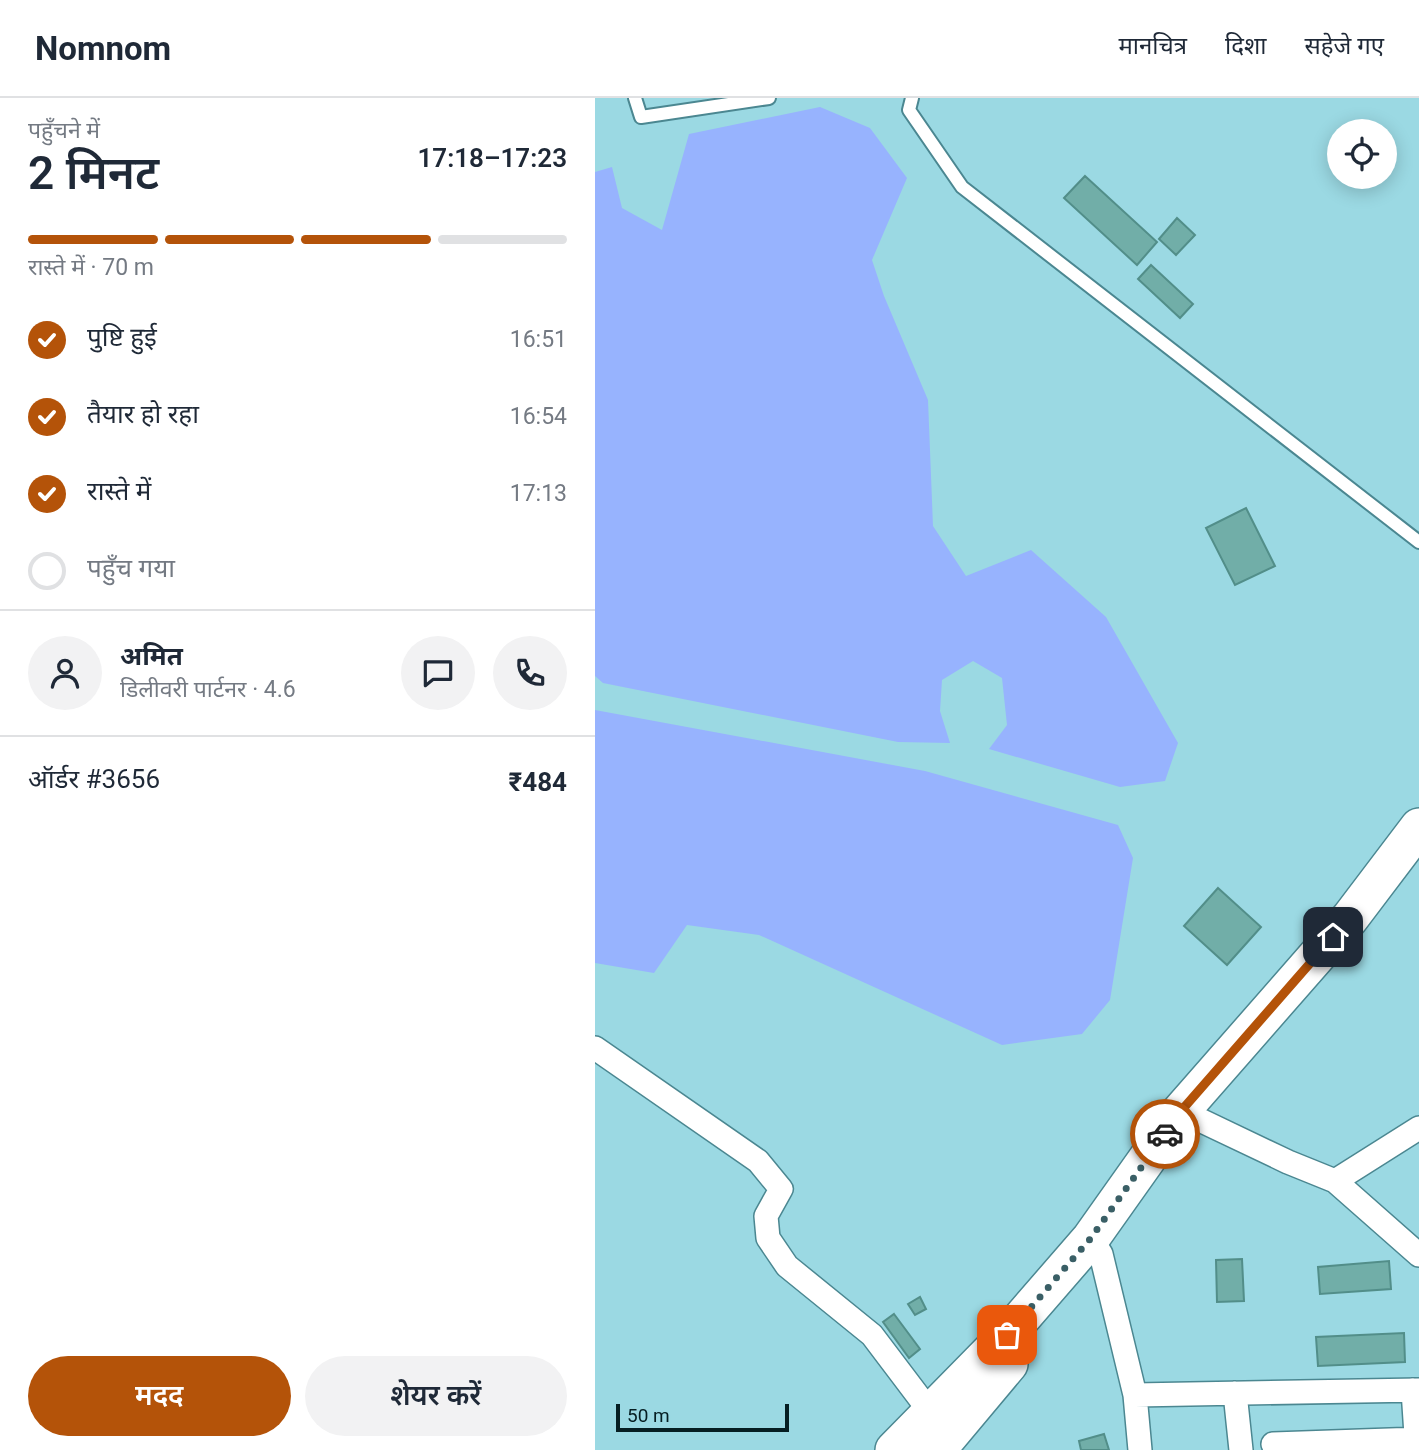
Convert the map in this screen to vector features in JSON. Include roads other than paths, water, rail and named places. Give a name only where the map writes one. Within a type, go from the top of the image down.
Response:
[{"type":"main road","points":[[937,1450],[1096,1246],[1191,1116],[1350,918],[1419,827]]},
{"type":"main road","points":[[1191,1116],[1419,853]]},
{"type":"main road","points":[[894,1450],[1096,1246]]},
{"type":"street","points":[[595,1048],[758,1161],[781,1189],[766,1216],[768,1238],[787,1266],[872,1335],[931,1413]]},
{"type":"street","points":[[1191,1116],[1335,1181],[1419,1255]]},
{"type":"street","points":[[1335,1181],[1419,1128]]},
{"type":"street","points":[[1096,1246],[1135,1395],[1140,1450]]},
{"type":"street","points":[[1135,1395],[1416,1390],[1418,1443],[1273,1444]]},
{"type":"street","points":[[1235,1393],[1241,1450]]},
{"type":"lane","points":[[635,98],[642,117],[769,98]]},
{"type":"lane","points":[[912,98],[909,110],[962,187],[1419,542]]},
{"type":"water","points":[[820,107],[870,128],[907,178],[872,260],[884,296],[928,400],[933,526],[966,576],[1031,550],[1106,617],[1178,743],[1165,781],[1120,787],[989,749],[1007,725],[1002,678],[973,661],[942,680],[940,711],[950,743],[898,742],[603,683],[595,676],[595,172],[612,167],[622,208],[662,230],[689,134]]},
{"type":"water","points":[[595,710],[925,771],[1118,825],[1133,858],[1110,1000],[1082,1034],[1002,1045],[759,935],[687,925],[654,973],[595,963]]}]
